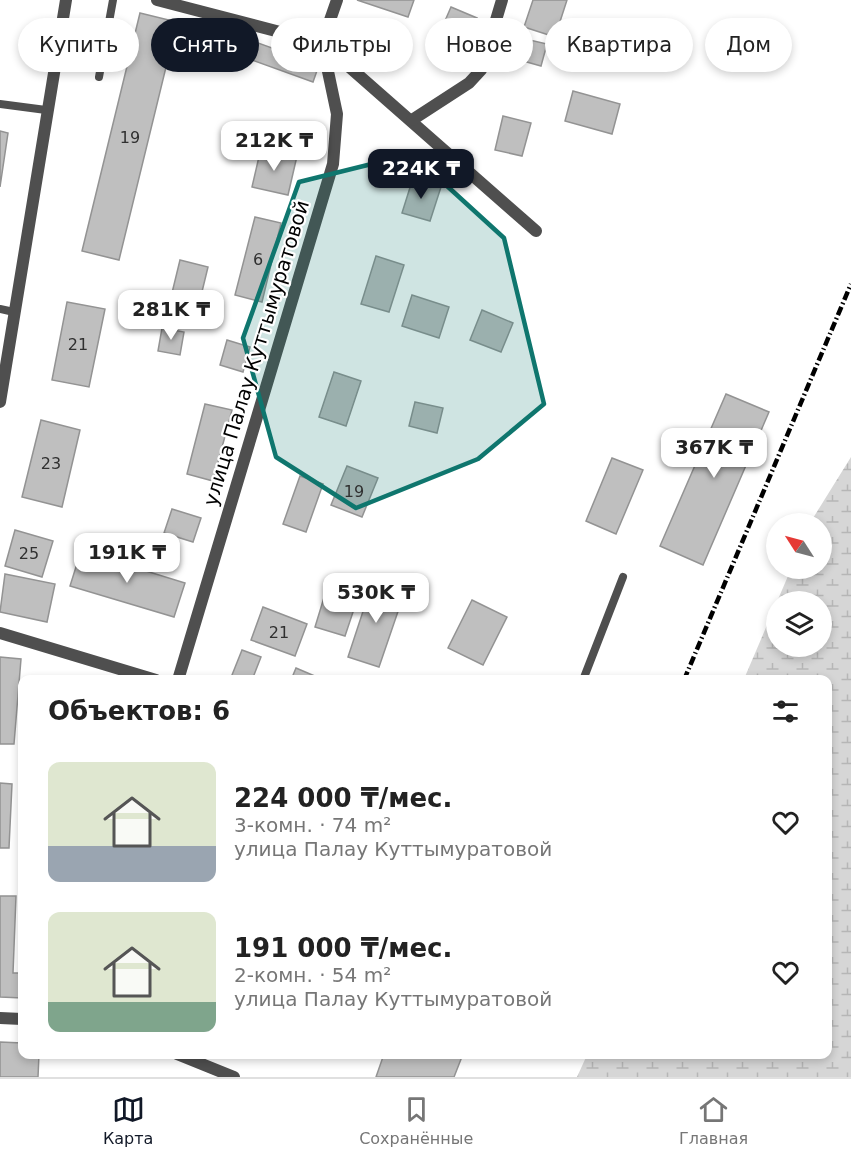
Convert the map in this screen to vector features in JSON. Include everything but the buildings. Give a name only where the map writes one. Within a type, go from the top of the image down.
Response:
[{"type":"street","points":[[0,402],[46,110],[66,0]]},
{"type":"street","points":[[157,0],[271,30]]},
{"type":"street","points":[[331,18],[337,0]]},
{"type":"street","points":[[412,120],[469,83],[481,70],[502,0]]},
{"type":"street","name":"улица Палау Куттымуратовой","points":[[180,675],[333,164],[338,114],[329,72]]},
{"type":"street","points":[[356,72],[536,231]]},
{"type":"street","points":[[0,633],[139,675]]},
{"type":"street","points":[[0,1018],[18,1019]]},
{"type":"street","points":[[189,1059],[234,1077]]},
{"type":"lane","points":[[99,77],[113,0]]},
{"type":"lane","points":[[0,104],[46,110]]},
{"type":"lane","points":[[0,309],[14,312]]},
{"type":"lane","points":[[585,675],[623,577]]},
{"type":"highlighted area","points":[[412,154],[504,238],[544,404],[478,459],[356,508],[276,457],[243,338],[299,182]]},
{"type":"green space","points":[[851,457],[851,1077],[577,1077],[585,1059],[832,1059],[832,675],[746,675],[766,628],[766,657],[832,657],[832,591],[782,591],[787,579],[832,579],[832,513],[816,513]]},
{"type":"railway","points":[[686,675],[851,284]]}]
